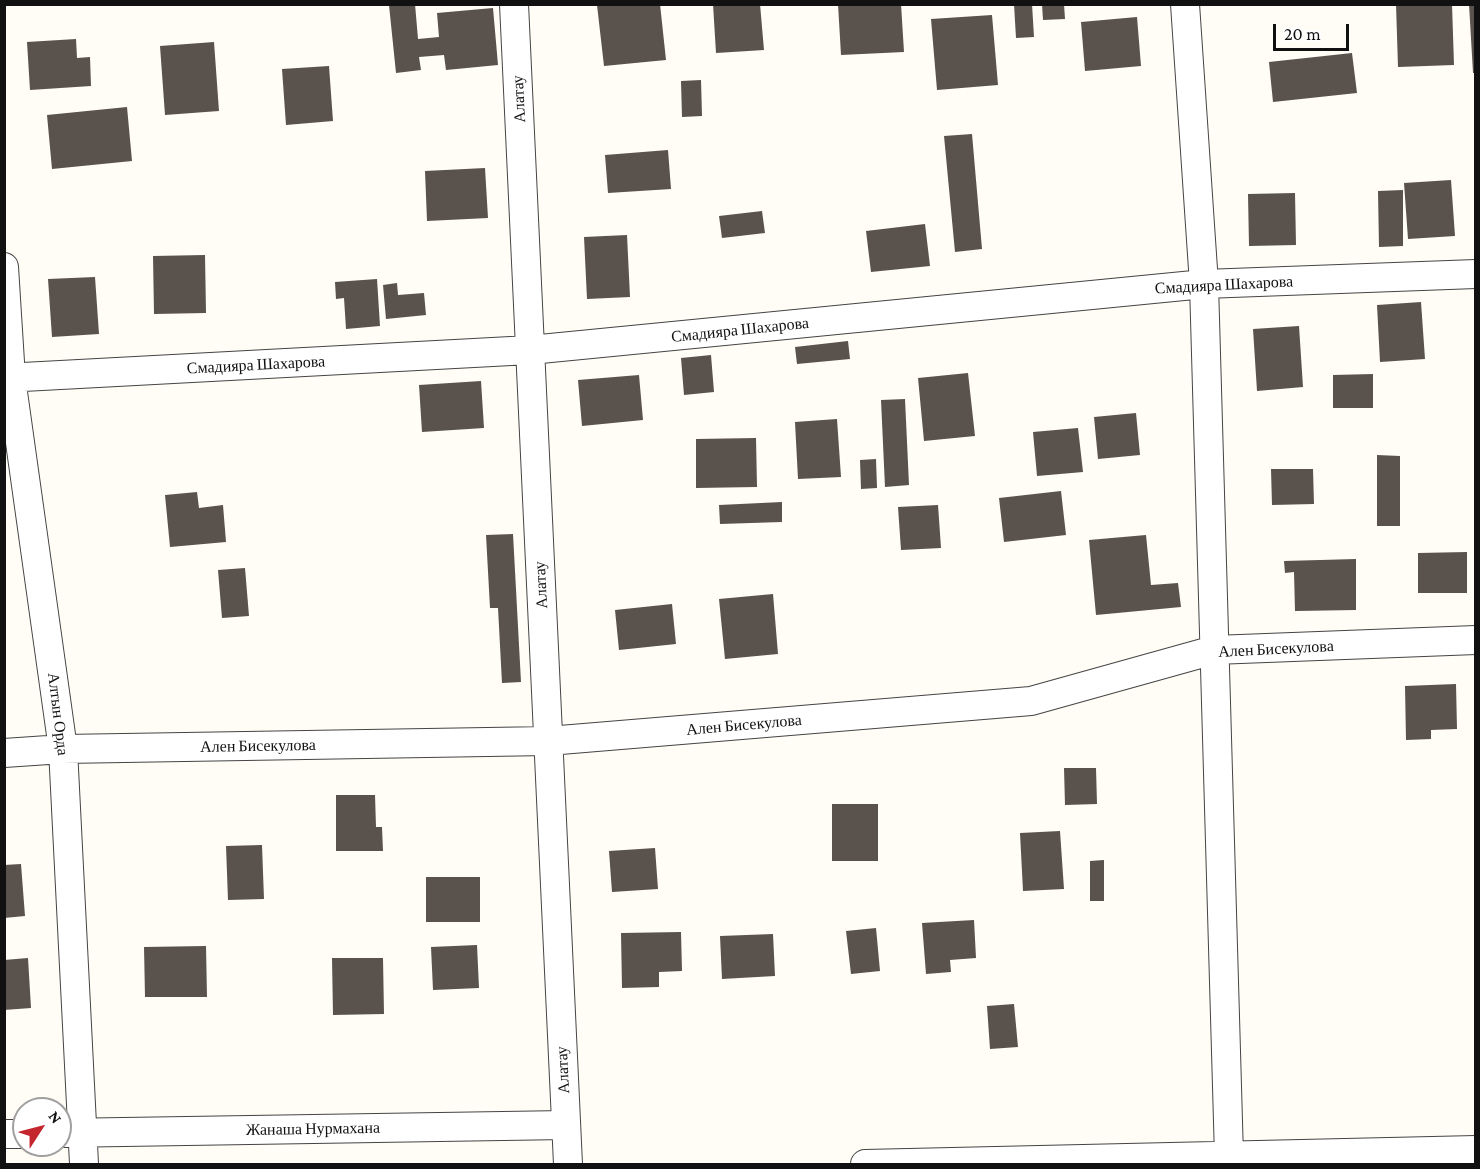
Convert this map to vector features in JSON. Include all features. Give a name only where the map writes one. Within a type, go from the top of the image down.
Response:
[{"type":"street","name":"Алатау","points":[[514,4],[568,1164]]},
{"type":"street","points":[[1185,4],[1204,284],[1229,1156]]},
{"type":"street","name":"Алтын Орда","points":[[4,267],[8,378],[63,749],[70,1097]]},
{"type":"street","name":"Смадияра Шахарова","points":[[8,378],[530,350],[1204,284],[1476,274]]},
{"type":"street","name":"Ален Бисекулова","points":[[4,753],[63,749],[548,741],[1031,701],[1214,651],[1476,640]]},
{"type":"street","name":"Жанаша Нурмахана","points":[[72,1133],[566,1125]]},
{"type":"street","name":"Алтын Орда","points":[[72,1135],[84,1164]]},
{"type":"street","points":[[865,1164],[1476,1150]]},
{"type":"building","points":[[415,4],[418,39],[439,37],[437,13],[493,8],[498,65],[446,70],[444,55],[419,57],[421,70],[396,73],[389,5]]},
{"type":"building","points":[[660,4],[666,60],[604,66],[597,5]]},
{"type":"building","points":[[713,4],[760,4],[764,50],[716,53]]},
{"type":"building","points":[[838,4],[901,4],[904,52],[841,55]]},
{"type":"building","points":[[1014,4],[1032,4],[1034,37],[1016,38]]},
{"type":"building","points":[[1042,4],[1064,4],[1065,19],[1043,20]]},
{"type":"building","points":[[1396,4],[1452,4],[1454,65],[1398,67]]},
{"type":"building","points":[[1469,4],[1476,4],[1476,73],[1473,73]]},
{"type":"building","points":[[992,15],[998,85],[937,90],[931,19]]},
{"type":"building","points":[[1137,17],[1141,66],[1085,71],[1081,22]]},
{"type":"building","points":[[76,39],[77,58],[90,57],[91,86],[30,90],[27,42]]},
{"type":"building","points":[[214,42],[219,111],[165,115],[160,46]]},
{"type":"building","points":[[1352,53],[1357,93],[1273,102],[1269,62]]},
{"type":"building","points":[[329,66],[333,121],[286,125],[282,69]]},
{"type":"building","points":[[701,80],[702,116],[682,117],[681,81]]},
{"type":"building","points":[[127,107],[132,161],[52,169],[47,115]]},
{"type":"building","points":[[972,134],[982,249],[955,252],[944,136]]},
{"type":"building","points":[[668,150],[671,189],[608,193],[605,155]]},
{"type":"building","points":[[485,168],[488,218],[427,221],[425,171]]},
{"type":"building","points":[[1451,180],[1455,236],[1408,239],[1404,183]]},
{"type":"building","points":[[1403,190],[1403,246],[1379,247],[1378,191]]},
{"type":"building","points":[[1295,193],[1296,245],[1249,246],[1248,194]]},
{"type":"building","points":[[762,211],[765,233],[722,238],[719,216]]},
{"type":"building","points":[[925,224],[930,266],[871,272],[866,231]]},
{"type":"building","points":[[627,235],[630,297],[587,299],[584,237]]},
{"type":"building","points":[[205,255],[206,313],[154,314],[153,256]]},
{"type":"building","points":[[95,277],[99,334],[52,337],[48,279]]},
{"type":"building","points":[[377,279],[380,326],[346,329],[344,298],[336,299],[335,282]]},
{"type":"building","points":[[397,283],[398,295],[424,293],[426,315],[386,319],[383,285]]},
{"type":"building","points":[[1421,302],[1425,359],[1380,362],[1377,305]]},
{"type":"building","points":[[1299,326],[1303,387],[1257,391],[1253,329]]},
{"type":"building","points":[[848,341],[850,359],[797,364],[795,347]]},
{"type":"building","points":[[711,355],[714,392],[684,395],[681,358]]},
{"type":"building","points":[[968,373],[975,436],[924,441],[918,378]]},
{"type":"building","points":[[1373,374],[1373,408],[1333,408],[1333,375]]},
{"type":"building","points":[[639,375],[643,420],[582,426],[578,380]]},
{"type":"building","points":[[481,381],[484,428],[422,432],[419,385]]},
{"type":"building","points":[[905,399],[909,485],[885,487],[881,400]]},
{"type":"building","points":[[1136,413],[1140,455],[1098,459],[1094,417]]},
{"type":"building","points":[[837,419],[841,477],[798,479],[795,422]]},
{"type":"building","points":[[1078,428],[1083,472],[1037,476],[1033,432]]},
{"type":"building","points":[[756,438],[757,487],[696,488],[696,439]]},
{"type":"building","points":[[1377,455],[1400,456],[1400,526],[1377,526]]},
{"type":"building","points":[[876,459],[877,488],[861,489],[860,460]]},
{"type":"building","points":[[1271,469],[1313,469],[1314,504],[1272,505]]},
{"type":"building","points":[[1061,491],[1066,535],[1004,542],[999,498]]},
{"type":"building","points":[[197,492],[199,508],[223,505],[226,542],[170,547],[165,495]]},
{"type":"building","points":[[782,502],[782,522],[720,524],[719,505]]},
{"type":"building","points":[[938,505],[941,548],[901,550],[898,507]]},
{"type":"building","points":[[513,534],[521,682],[502,683],[498,608],[490,608],[486,535]]},
{"type":"building","points":[[1146,535],[1151,585],[1178,583],[1181,607],[1096,615],[1089,540]]},
{"type":"building","points":[[1467,552],[1467,593],[1418,593],[1418,553]]},
{"type":"building","points":[[1356,559],[1356,610],[1295,611],[1294,572],[1285,573],[1284,561]]},
{"type":"building","points":[[245,568],[249,616],[222,618],[218,570]]},
{"type":"building","points":[[773,594],[778,654],[725,659],[719,599]]},
{"type":"building","points":[[672,604],[676,644],[619,650],[615,610]]},
{"type":"building","points":[[1456,684],[1457,729],[1431,730],[1431,739],[1406,740],[1405,686]]},
{"type":"building","points":[[1064,768],[1096,768],[1097,804],[1065,805]]},
{"type":"building","points":[[336,795],[375,795],[376,827],[382,827],[383,851],[336,851]]},
{"type":"building","points":[[832,804],[878,804],[878,861],[832,861]]},
{"type":"building","points":[[1060,831],[1064,889],[1023,891],[1020,833]]},
{"type":"building","points":[[262,845],[264,899],[228,900],[226,846]]},
{"type":"building","points":[[655,848],[658,889],[612,892],[609,851]]},
{"type":"building","points":[[1104,860],[1104,901],[1090,901],[1090,861]]},
{"type":"building","points":[[21,864],[25,916],[4,918],[4,865]]},
{"type":"building","points":[[426,877],[480,877],[480,922],[426,922]]},
{"type":"building","points":[[974,920],[976,958],[950,960],[951,972],[926,974],[922,923]]},
{"type":"building","points":[[876,928],[880,971],[851,974],[846,931]]},
{"type":"building","points":[[681,932],[682,971],[659,972],[659,987],[622,988],[621,933]]},
{"type":"building","points":[[773,934],[775,976],[722,979],[720,936]]},
{"type":"building","points":[[477,945],[479,988],[433,990],[431,947]]},
{"type":"building","points":[[206,946],[207,997],[145,997],[144,947]]},
{"type":"building","points":[[28,958],[31,1008],[4,1010],[4,960]]},
{"type":"building","points":[[332,958],[383,958],[384,1014],[333,1015]]},
{"type":"building","points":[[1014,1004],[1018,1047],[990,1049],[987,1006]]}]
